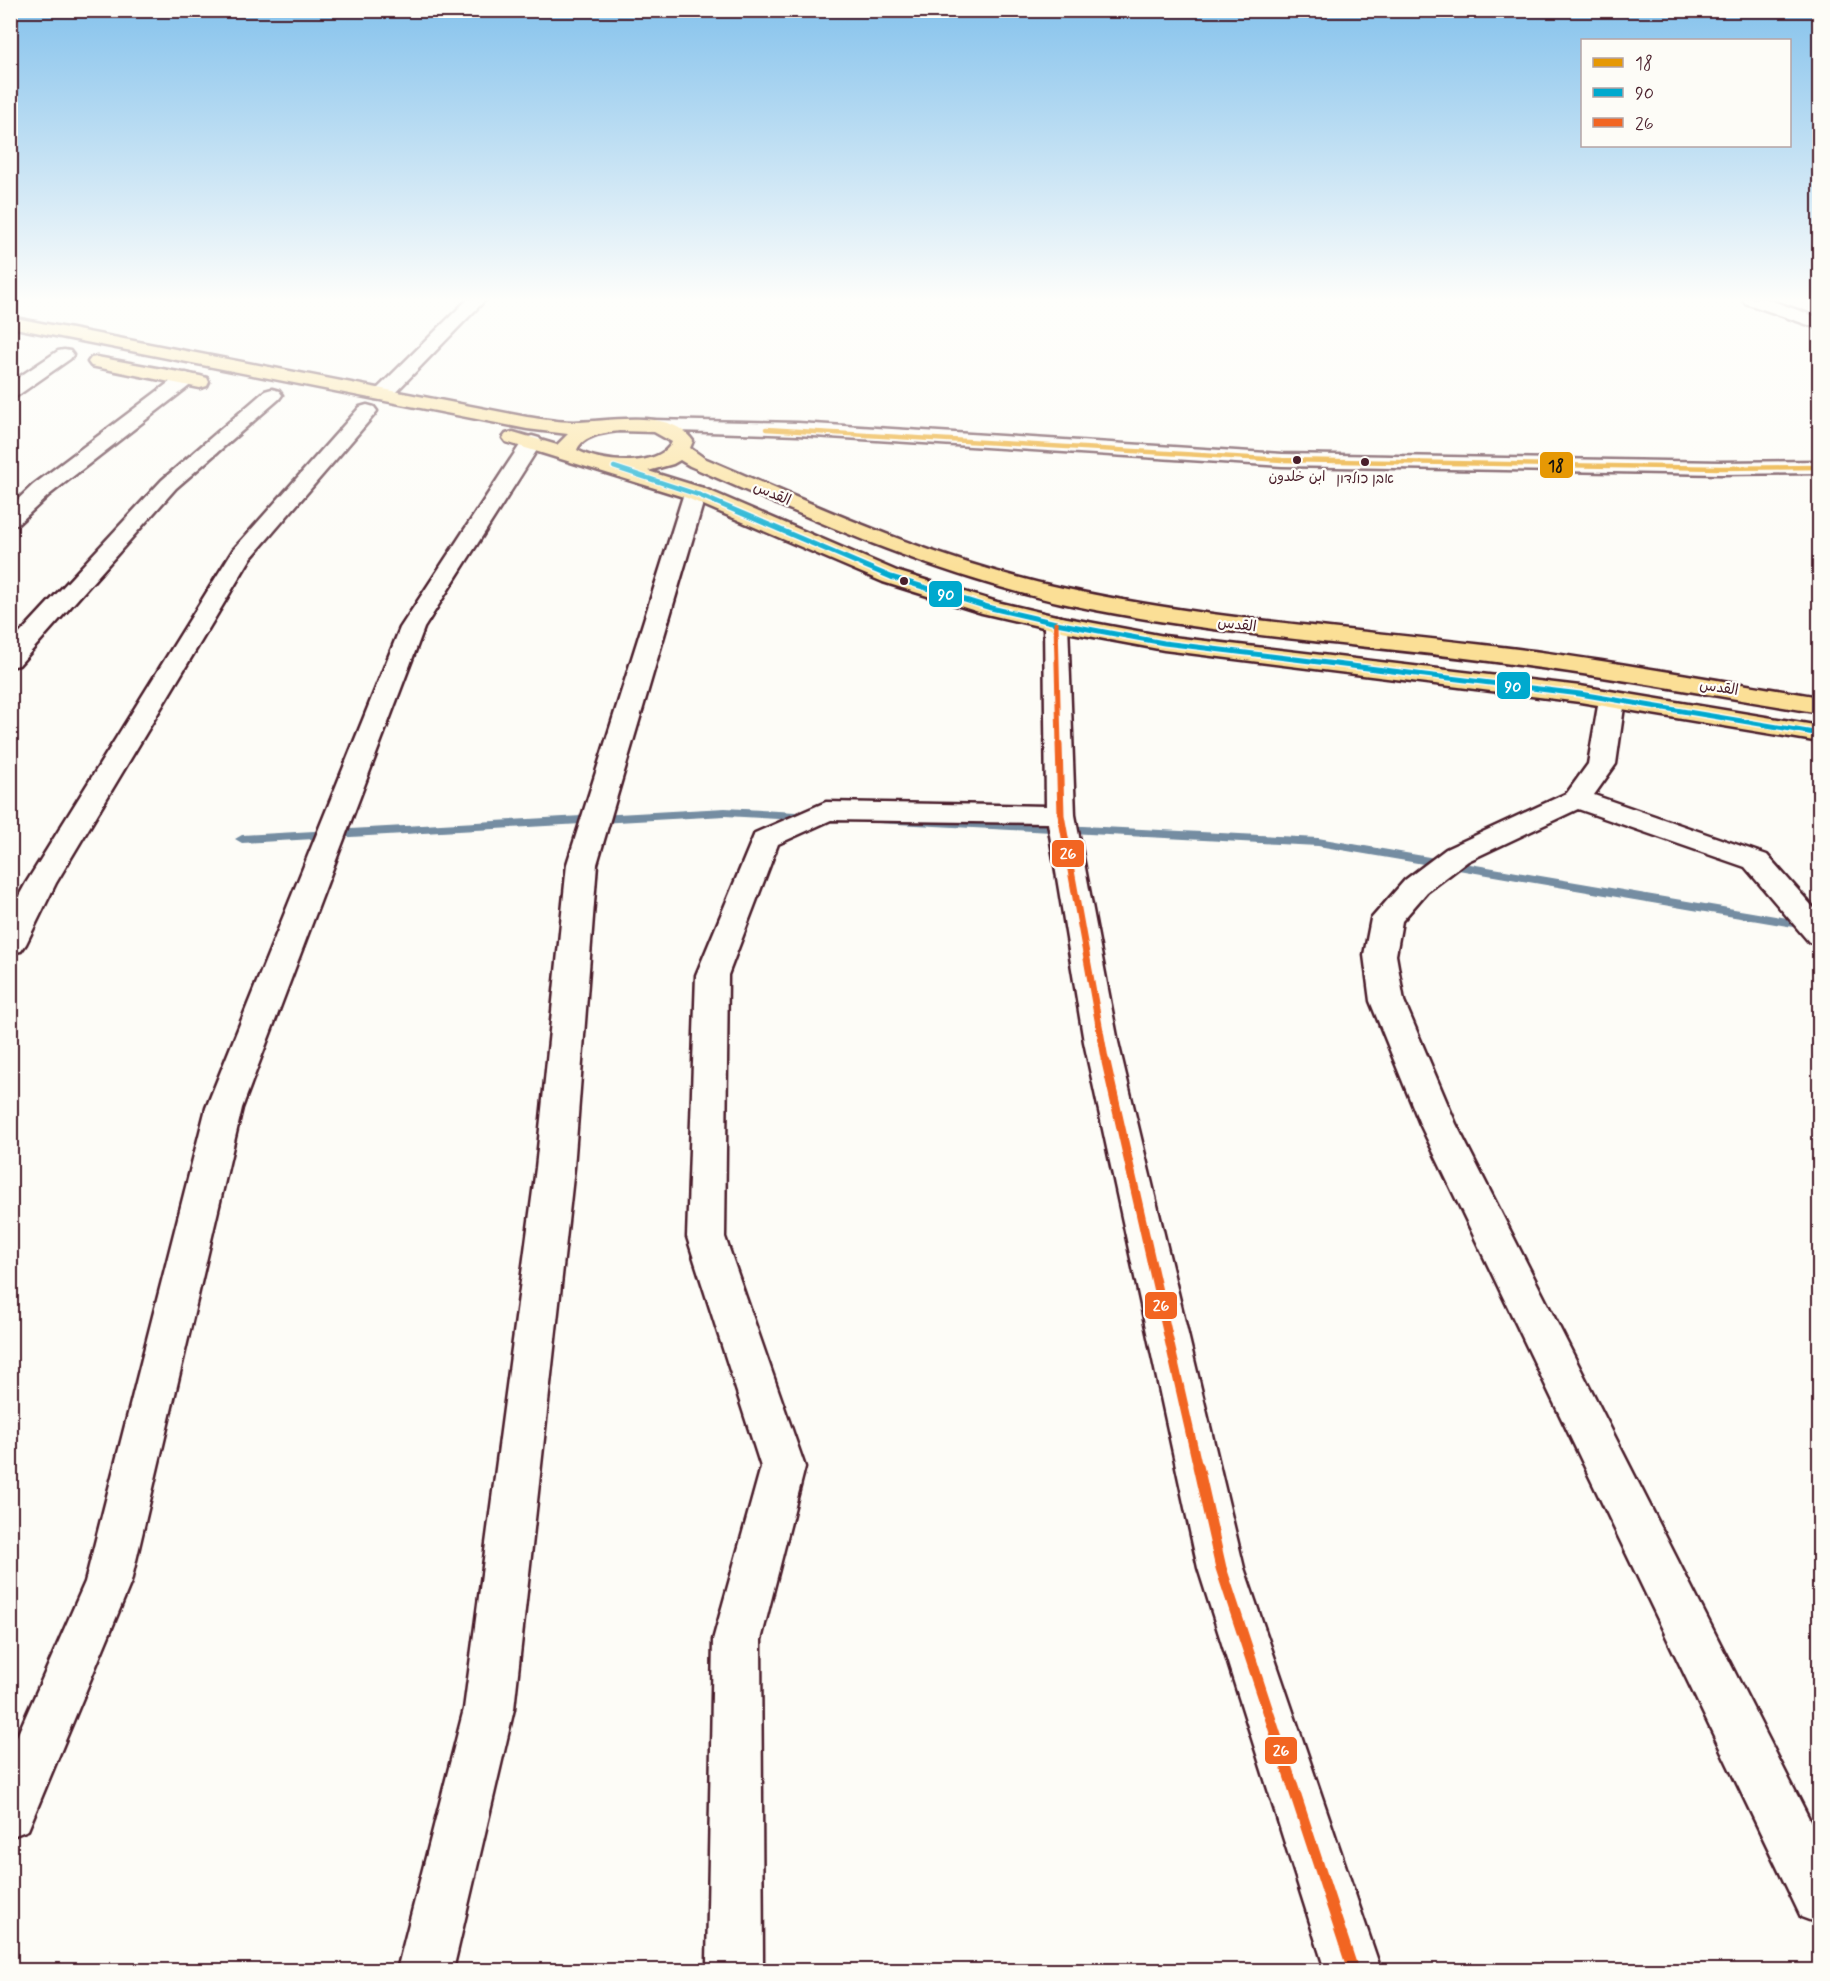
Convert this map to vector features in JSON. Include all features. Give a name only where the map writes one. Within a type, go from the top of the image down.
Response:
[{"type":"main road","points":[[311,391],[532,442],[569,455],[583,463],[614,467],[648,464],[664,460],[681,449]]},
{"type":"main road","points":[[262,393],[294,399]]},
{"type":"main road","points":[[365,404],[562,427],[653,426]]},
{"type":"main road","name":"القدس","points":[[653,426],[678,434],[684,441],[681,449],[697,462],[860,532],[949,564],[1063,596],[1214,623],[1520,657],[1820,705]]},
{"type":"main road","points":[[569,455],[566,452],[567,445],[573,438],[602,428]]},
{"type":"main road","name":"القدس","points":[[614,467],[695,493],[891,577],[982,605],[1056,623],[1164,643],[1612,699],[1820,734]]},
{"type":"street","points":[[10,519],[41,490],[171,391]]},
{"type":"street","points":[[10,944],[41,884],[241,555],[365,404],[379,391]]},
{"type":"street","points":[[10,660],[169,484],[262,393]]},
{"type":"street","points":[[653,426],[770,429],[1282,460],[1708,468],[1820,467]]},
{"type":"street","points":[[681,449],[698,439],[714,435],[770,429]]},
{"type":"street","points":[[10,1812],[108,1582],[224,1108],[412,628],[532,442]]},
{"type":"street","points":[[425,1971],[489,1709],[555,1168],[582,864],[695,493]]},
{"type":"street","points":[[1056,623],[1061,815],[1101,1042],[1221,1568],[1353,1971]]},
{"type":"street","points":[[1612,699],[1602,764],[1577,799],[1457,855],[1416,886],[1387,919],[1380,955],[1387,1001],[1438,1124],[1820,1898]]},
{"type":"street","points":[[1577,799],[1756,861],[1820,935]]},
{"type":"street","points":[[735,1963],[737,1640],[783,1467],[705,1237],[712,975],[765,839],[826,811],[1061,815]]},
{"type":"waterway","points":[[242,839],[725,812],[814,817]]},
{"type":"waterway","points":[[883,820],[1318,842],[1811,926]]},
{"type":"transit line","name":"18","points":[[766,429],[1282,460],[1720,468],[1820,467]]},
{"type":"transit line","name":"90","points":[[614,467],[695,493],[891,577],[991,608],[1056,623],[1164,643],[1580,694],[1820,734]]},
{"type":"transit line","name":"26","points":[[1056,623],[1061,815],[1101,1042],[1221,1568],[1353,1970]]},
{"type":"place","name":"ابن خلدون","points":[[1297,460]]},
{"type":"place","name":"אבן כולדון","points":[[1365,462]]}]
